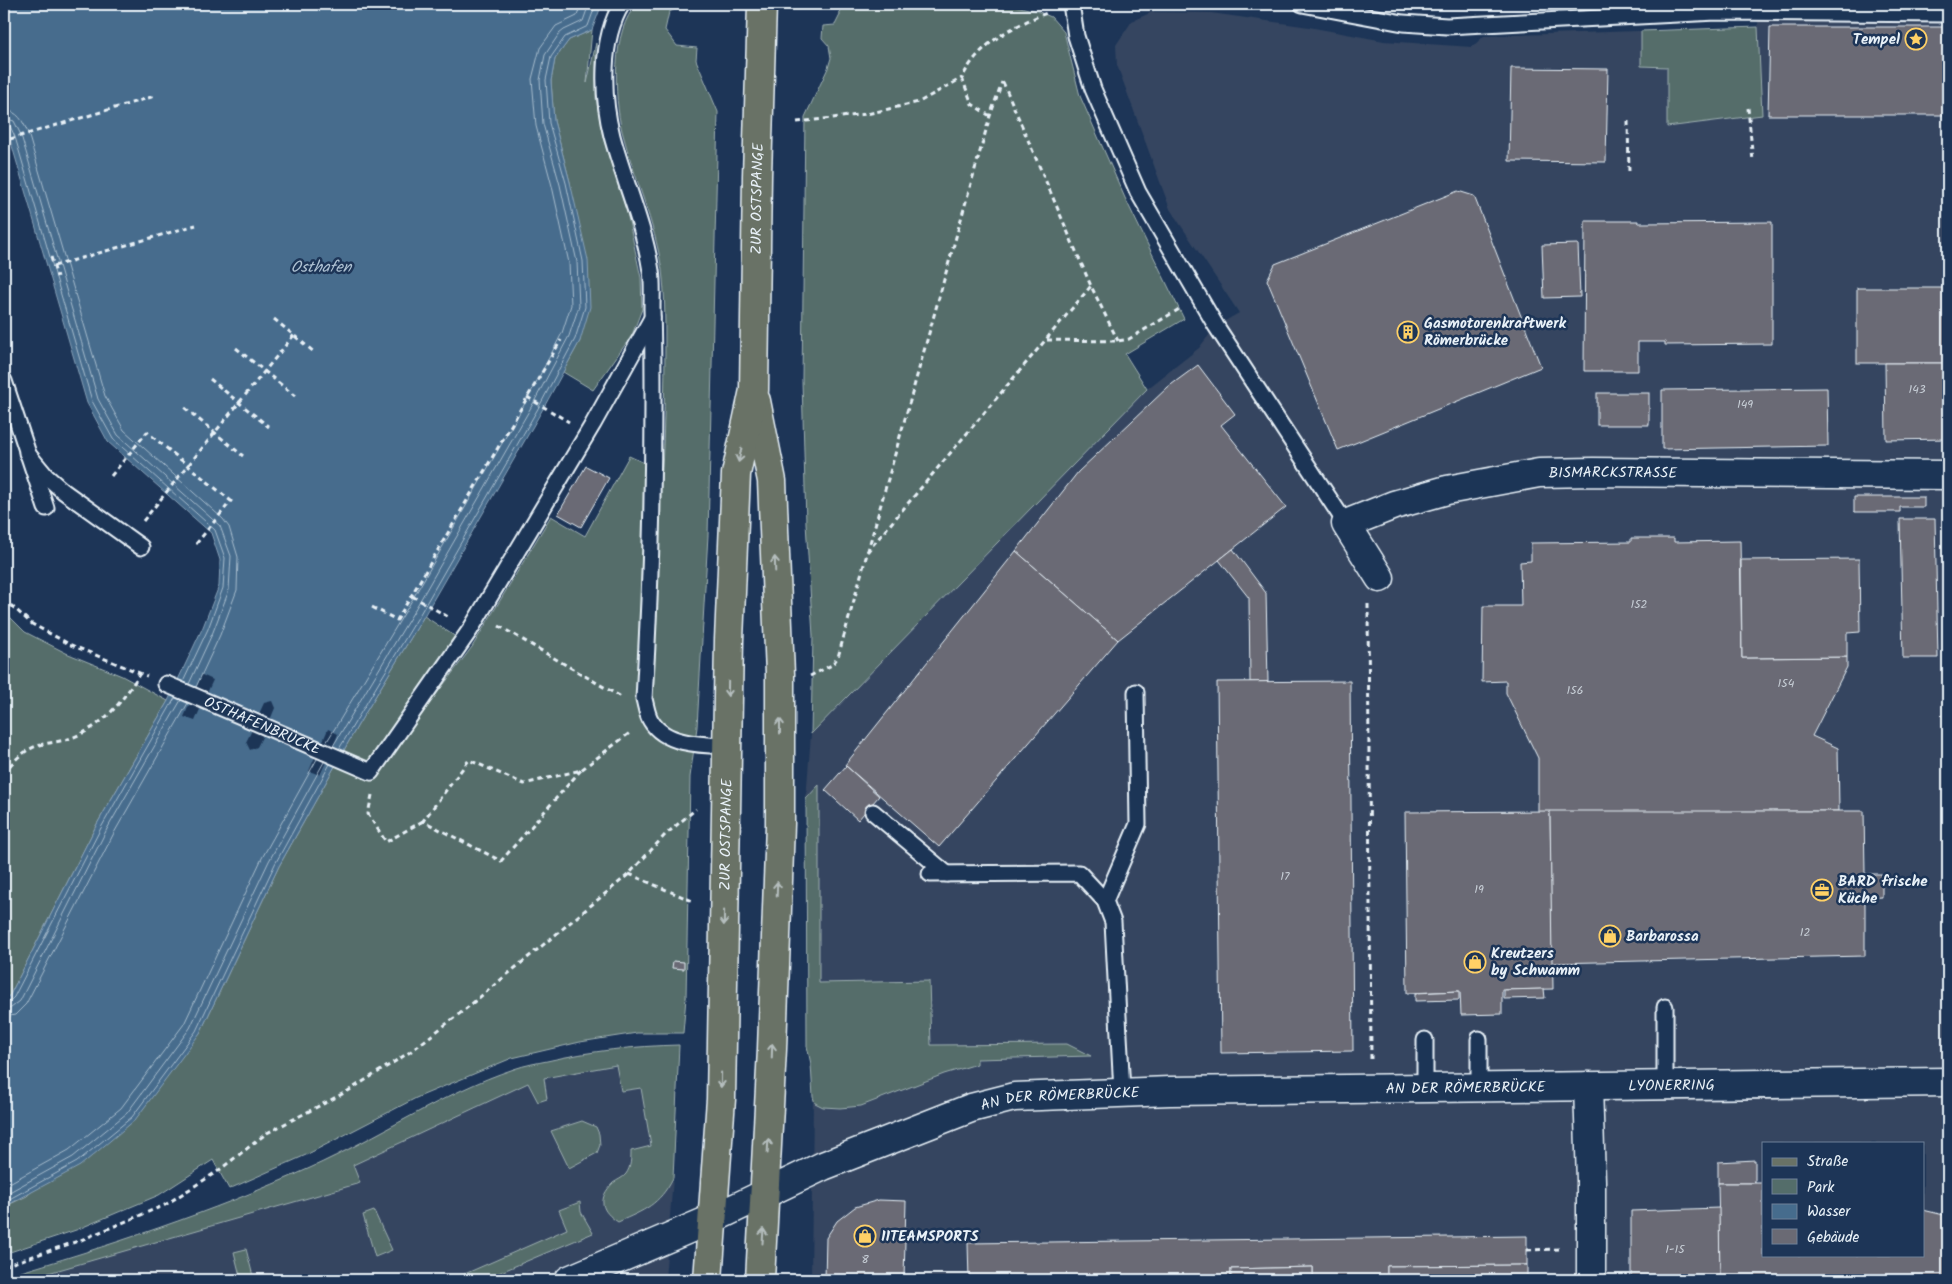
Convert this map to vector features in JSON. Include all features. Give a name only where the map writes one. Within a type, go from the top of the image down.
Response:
[{"type":"main road","name":"ZUR OSTSPANGE","points":[[708,1280],[721,1099],[729,640],[736,474],[754,390],[762,6]]},
{"type":"main road","name":"ZUR OSTSPANGE","points":[[754,390],[772,482],[780,674],[780,824],[766,1192],[760,1280]]},
{"type":"street","name":"BISMARCKSTRASSE","points":[[1346,524],[1394,505],[1447,490],[1539,473],[1948,475]]},
{"type":"street","points":[[1346,524],[1380,578]]},
{"type":"street","name":"LYONERRING","points":[[1588,1086],[1948,1082]]},
{"type":"street","points":[[1588,1086],[1591,1181],[1591,1280]]},
{"type":"street","name":"AN DER RÖMERBRÜCKE","points":[[569,1280],[712,1218],[824,1166],[971,1108],[1014,1097],[1122,1092],[1588,1086]]},
{"type":"lane","points":[[622,4],[615,16],[608,43],[605,66],[606,97],[612,135],[636,210],[652,272],[653,494],[644,699],[652,723],[667,737],[703,745],[727,746]]},
{"type":"lane","points":[[1071,4],[1076,36],[1093,89],[1138,192],[1198,297],[1346,524]]},
{"type":"lane","points":[[1302,4],[1403,23],[1447,26],[1716,12],[1948,14]]},
{"type":"lane","points":[[365,770],[470,630],[587,433],[653,317]]},
{"type":"lane","points":[[4,381],[46,508]]},
{"type":"lane","points":[[27,453],[46,476],[63,491],[141,547]]},
{"type":"lane","name":"OSTHAFENBRÜCKE","points":[[166,684],[365,770]]},
{"type":"lane","points":[[1105,901],[1138,824],[1136,692]]},
{"type":"lane","points":[[873,812],[947,874]]},
{"type":"lane","points":[[930,874],[1079,873],[1105,901],[1113,922],[1122,1092]]},
{"type":"lane","points":[[1665,1007],[1665,1085]]},
{"type":"lane","points":[[1479,1039],[1479,1088]]},
{"type":"lane","points":[[1425,1040],[1425,1088]]},
{"type":"path","points":[[797,122],[867,114],[919,102],[962,78],[969,63],[997,37],[1024,22],[1050,11]]},
{"type":"path","points":[[962,78],[972,104],[990,116]]},
{"type":"path","points":[[803,680],[832,664],[838,658],[990,116],[1002,82],[1091,286],[1118,341]]},
{"type":"path","points":[[10,139],[155,96]]},
{"type":"path","points":[[1748,108],[1753,161]]},
{"type":"path","points":[[1628,120],[1629,173]]},
{"type":"path","points":[[54,266],[196,225]]},
{"type":"path","points":[[50,257],[57,278]]},
{"type":"path","points":[[866,554],[1091,286]]},
{"type":"path","points":[[1047,340],[1118,341],[1128,339],[1198,297]]},
{"type":"path","points":[[274,319],[314,352]]},
{"type":"path","points":[[153,507],[294,335]]},
{"type":"path","points":[[372,607],[397,620],[560,340]]},
{"type":"path","points":[[236,348],[295,396]]},
{"type":"path","points":[[210,378],[269,427]]},
{"type":"path","points":[[527,397],[587,433]]},
{"type":"path","points":[[185,408],[243,456]]},
{"type":"path","points":[[111,476],[147,432],[231,501],[196,544]]},
{"type":"path","points":[[1371,1057],[1368,605],[1380,578]]},
{"type":"path","points":[[412,596],[470,630]]},
{"type":"path","points":[[4,599],[32,624],[71,645],[166,684]]},
{"type":"path","points":[[516,636],[620,697],[644,699]]},
{"type":"path","points":[[4,773],[18,757],[38,745],[70,739],[92,728],[123,701],[140,673]]},
{"type":"path","points":[[423,821],[501,861],[581,770],[627,734],[652,723]]},
{"type":"path","points":[[365,770],[374,786],[368,814],[386,842],[423,821],[468,760],[524,784],[581,770]]},
{"type":"path","points":[[4,1266],[81,1240],[165,1205],[218,1171],[267,1133],[348,1091],[410,1052],[629,874],[665,835],[699,807]]},
{"type":"path","points":[[629,874],[697,903]]},
{"type":"path","points":[[1527,1250],[1559,1250]]},
{"type":"shaded area","points":[[1758,4],[1948,4],[1948,1280],[811,1280],[813,1097],[806,799],[811,734],[1147,389],[1199,348],[1216,326],[1239,313],[1170,209],[1117,65],[1116,45],[1132,21],[1152,12],[1211,13],[1309,27],[1384,41],[1472,47],[1484,36],[1758,27]]},
{"type":"shaded area","points":[[679,1045],[673,1178],[665,1280],[4,1280],[4,1277],[87,1252],[209,1211],[312,1167],[459,1091],[515,1068],[582,1053],[639,1046]]},
{"type":"green space","points":[[637,4],[698,4],[684,5],[669,12],[665,30],[677,46],[697,48],[696,60],[718,112],[708,535],[697,727],[690,777],[686,998],[683,1033],[637,1033],[580,1042],[512,1058],[416,1098],[306,1155],[229,1189],[213,1160],[159,1195],[76,1230],[4,1254],[4,1207],[27,1196],[200,1033],[279,866],[358,725],[424,616],[456,637],[368,763],[363,761],[356,775],[371,781],[472,647],[551,516],[585,536],[629,456],[662,471],[665,342],[662,270],[649,217],[622,131],[616,83],[619,47],[623,30]]},
{"type":"green space","points":[[839,4],[1007,4],[1037,11],[1051,17],[1064,32],[1080,96],[1125,198],[1184,319],[1125,354],[1147,389],[811,734],[813,636],[806,523],[802,381],[805,117],[831,58],[829,46],[822,38],[823,26],[835,25],[840,15]]},
{"type":"green space","points":[[1758,27],[1762,115],[1667,127],[1667,67],[1641,66],[1641,31]]},
{"type":"green space","points":[[592,30],[587,83],[596,43],[596,98],[603,138],[627,212],[641,278],[642,309],[632,335],[593,390],[563,372],[580,341],[570,182],[554,121],[551,81],[555,59],[569,40]]},
{"type":"green space","points":[[4,611],[25,632],[66,653],[122,676],[168,701],[97,824],[10,995],[4,1000]]},
{"type":"green space","points":[[819,785],[819,983],[929,981],[931,1045],[1067,1044],[1091,1056],[977,1059],[977,1064],[944,1074],[861,1106],[823,1107],[815,1103],[807,1046],[806,799]]},
{"type":"green space","points":[[679,1045],[673,1178],[657,1201],[618,1222],[605,1209],[603,1199],[605,1194],[613,1183],[623,1177],[628,1171],[631,1151],[651,1146],[641,1088],[621,1091],[616,1065],[544,1078],[547,1099],[538,1102],[528,1083],[353,1165],[360,1183],[24,1280],[4,1280],[4,1277],[159,1228],[235,1200],[336,1156],[461,1090],[522,1066],[596,1052]]},
{"type":"green space","points":[[582,1121],[596,1127],[600,1145],[597,1153],[569,1168],[551,1131]]},
{"type":"green space","points":[[580,1202],[581,1212],[593,1233],[482,1280],[451,1280],[567,1229],[559,1210]]},
{"type":"green space","points":[[374,1211],[392,1250],[375,1257],[363,1215]]},
{"type":"green space","points":[[246,1249],[254,1280],[241,1280],[234,1252]]},
{"type":"water","name":"Osthafen","points":[[4,4],[602,4],[592,30],[569,40],[555,59],[551,81],[554,121],[588,260],[590,307],[580,341],[424,616],[358,725],[279,866],[200,1033],[135,1120],[80,1166],[4,1207],[4,1000],[10,995],[97,824],[168,701],[203,627],[219,586],[220,560],[211,533],[108,442],[87,403],[4,124]]},
{"type":"pier","points":[[202,675],[213,680],[207,693],[258,716],[264,703],[272,701],[275,708],[270,720],[322,743],[328,729],[338,734],[333,747],[345,753],[337,767],[326,762],[320,775],[309,771],[315,757],[263,735],[257,747],[250,750],[246,742],[252,730],[201,707],[195,721],[184,717],[190,703],[169,694],[176,679],[196,688]]},
{"type":"building","points":[[1770,27],[1948,27],[1948,115],[1768,115]]},
{"type":"building","points":[[1511,68],[1608,69],[1606,162],[1509,161]]},
{"type":"building","name":"Gasmotorenkraftwerk Römerbrücke","points":[[1458,191],[1474,196],[1541,367],[1338,450],[1267,280],[1275,264]]},
{"type":"building","points":[[1585,221],[1638,221],[1638,223],[1772,222],[1772,344],[1665,345],[1665,342],[1638,342],[1638,371],[1584,371]]},
{"type":"building","points":[[1578,244],[1580,297],[1544,298],[1542,245]]},
{"type":"building","points":[[1857,288],[1948,288],[1948,363],[1857,363]]},
{"type":"building","points":[[1885,363],[1948,363],[1948,439],[1886,440]]},
{"type":"building","points":[[1198,365],[1235,414],[1221,425],[1286,507],[1118,640],[1016,551],[1078,472],[1168,387]]},
{"type":"building","points":[[1827,388],[1828,446],[1662,449],[1662,390]]},
{"type":"building","points":[[1597,393],[1649,393],[1649,425],[1597,425]]},
{"type":"building","points":[[586,466],[609,478],[581,527],[558,514]]},
{"type":"building","points":[[1854,497],[1924,497],[1924,507],[1900,507],[1900,512],[1854,512]]},
{"type":"building","points":[[1900,519],[1935,519],[1938,658],[1903,658]]},
{"type":"building","points":[[1631,538],[1674,538],[1674,542],[1740,541],[1742,658],[1847,657],[1847,667],[1812,736],[1838,748],[1839,811],[1538,812],[1538,758],[1506,693],[1506,681],[1482,682],[1483,606],[1521,606],[1520,562],[1531,561],[1531,543],[1631,542]]},
{"type":"building","points":[[1233,549],[1266,593],[1268,682],[1250,682],[1249,598],[1219,560]]},
{"type":"building","points":[[1016,551],[1118,640],[939,847],[845,765]]},
{"type":"building","points":[[1859,559],[1860,632],[1847,633],[1847,657],[1742,658],[1741,560]]},
{"type":"building","points":[[1350,681],[1353,1051],[1221,1053],[1217,682]]},
{"type":"building","points":[[846,766],[879,796],[858,820],[825,790]]},
{"type":"building","points":[[1945,810],[1948,810],[1948,1013],[1947,1013]]},
{"type":"building","points":[[1550,811],[1553,989],[1502,990],[1502,1014],[1461,1015],[1460,991],[1407,993],[1405,812]]},
{"type":"building","points":[[1550,811],[1864,811],[1865,874],[1882,874],[1882,897],[1865,898],[1865,956],[1552,963]]},
{"type":"building","points":[[673,961],[684,962],[684,969],[672,968]]},
{"type":"building","points":[[1544,989],[1545,998],[1504,999],[1504,990]]},
{"type":"building","points":[[1459,991],[1459,1000],[1415,1001],[1415,993]]},
{"type":"building","points":[[1755,1160],[1755,1183],[1718,1183],[1718,1162]]},
{"type":"building","points":[[1718,1183],[1762,1183],[1762,1256],[1924,1256],[1924,1210],[1948,1216],[1948,1280],[1720,1280]]},
{"type":"building","points":[[879,1200],[906,1201],[904,1280],[825,1280],[826,1238],[837,1221],[855,1207]]},
{"type":"building","points":[[1719,1208],[1720,1280],[1631,1280],[1631,1211]]},
{"type":"building","points":[[1527,1236],[1527,1265],[1387,1266],[1387,1280],[1313,1280],[1313,1267],[1231,1269],[1231,1280],[969,1280],[968,1243]]},
{"type":"building","points":[[1527,1265],[1527,1280],[1387,1280],[1387,1266]]},
{"type":"building","points":[[1313,1267],[1313,1280],[1231,1280],[1231,1269]]},
{"type":"place","name":"Tempel","points":[[1916,39]]},
{"type":"place","name":"Gasmotorenkraftwerk Römerbrücke","points":[[1408,332]]},
{"type":"place","name":"BARD frische Küche","points":[[1822,890]]},
{"type":"place","name":"Barbarossa","points":[[1610,936]]},
{"type":"place","name":"Kreutzers by Schwamm","points":[[1475,962]]},
{"type":"place","name":"11TEAMSPORTS","points":[[865,1236]]}]
